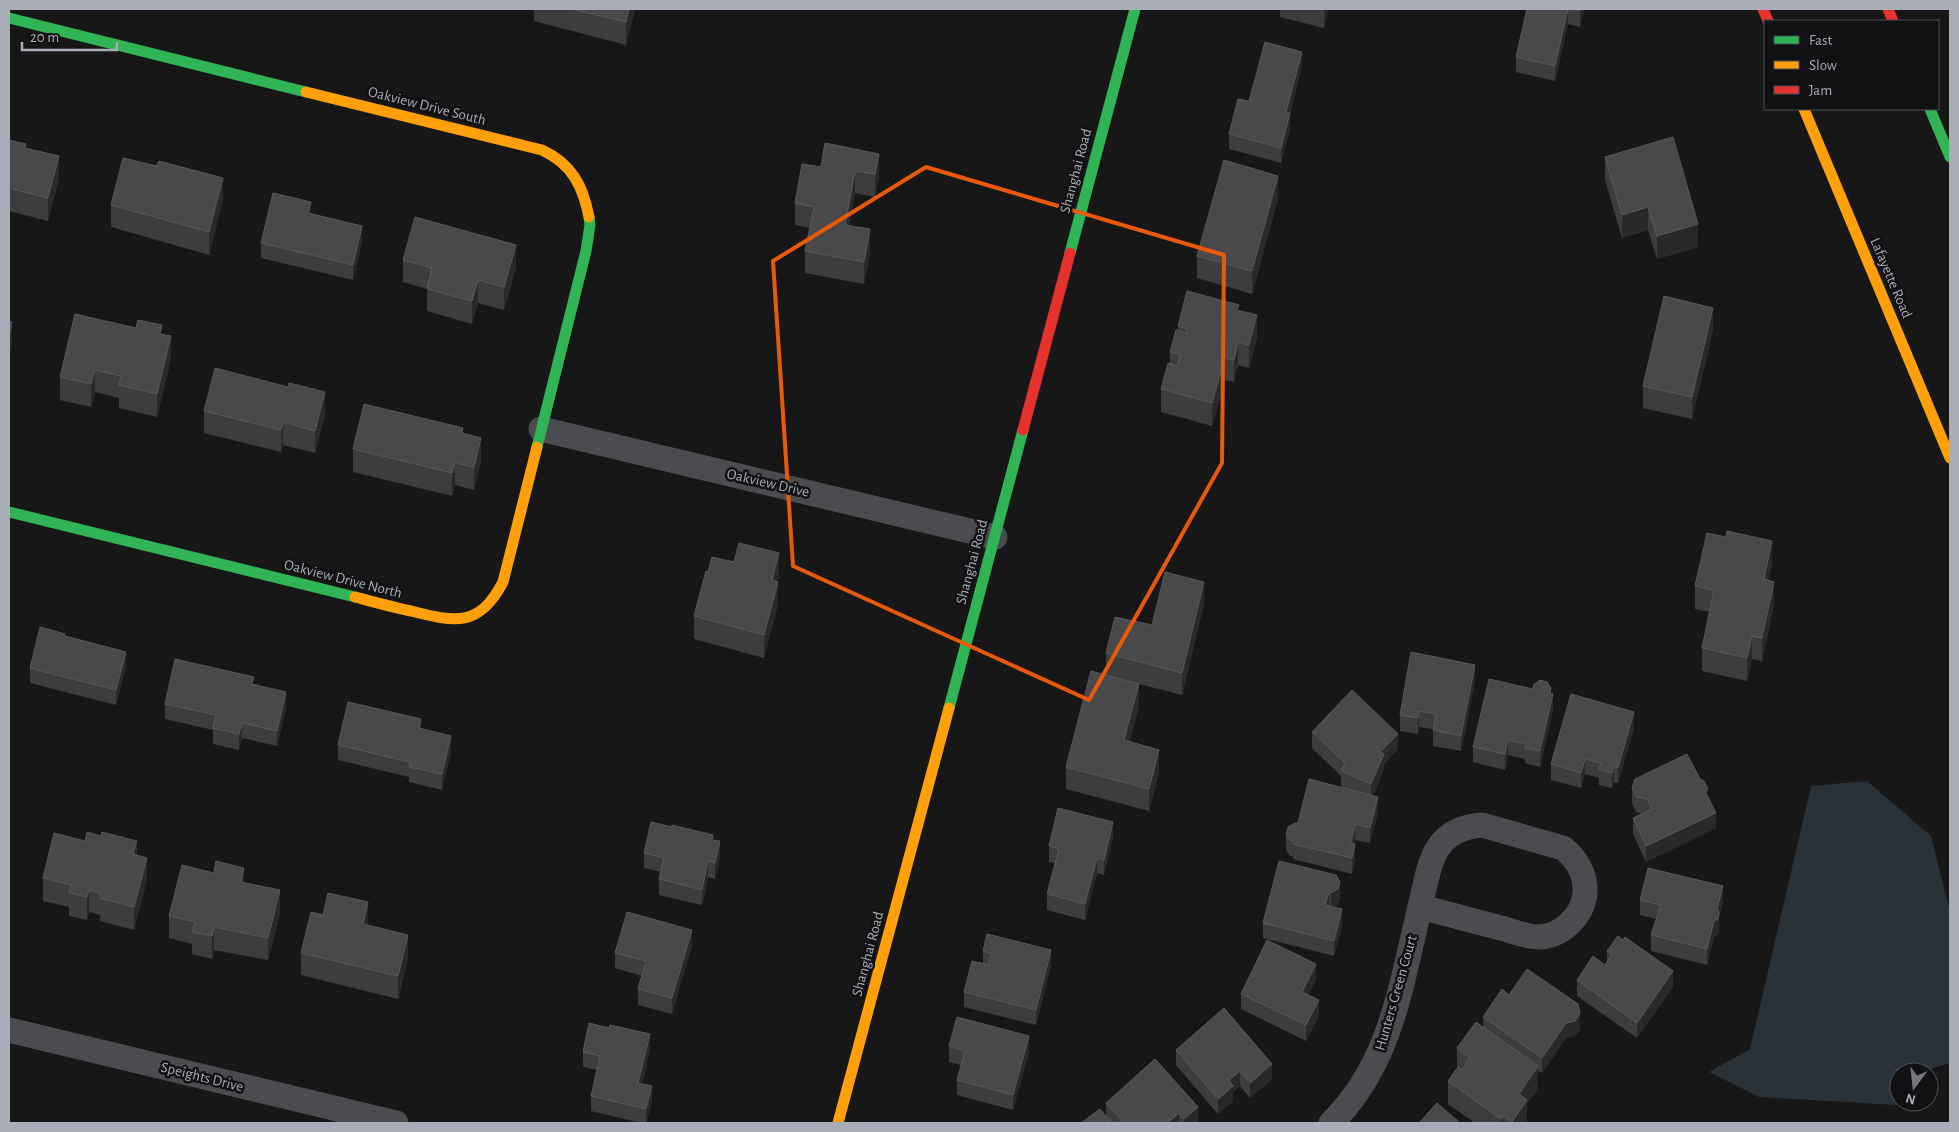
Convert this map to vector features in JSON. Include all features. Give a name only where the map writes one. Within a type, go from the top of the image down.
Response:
[{"type":"main road","name":"Shanghai Road","points":[[838,1123],[1135,9]]},
{"type":"main road","name":"Oakview Drive South","points":[[9,18],[542,150],[555,156],[576,177],[586,196],[590,225],[586,251],[541,429]]},
{"type":"main road","name":"Lafayette Road","points":[[1804,110],[1950,458]]},
{"type":"main road","points":[[1930,110],[1950,157]]},
{"type":"main road","name":"Oakview Drive North","points":[[9,512],[437,618],[461,620],[487,607],[497,595],[503,582],[541,429]]},
{"type":"street","name":"Oakview Drive","points":[[541,429],[995,537]]},
{"type":"street","name":"Hunters Green Court","points":[[1331,1123],[1360,1089],[1385,1041],[1431,861],[1437,848],[1448,836],[1467,826],[1482,825],[1563,848],[1573,858],[1584,876],[1584,898],[1579,912],[1570,924],[1544,936],[1537,937],[1420,907]]},
{"type":"street","name":"Speights Drive","points":[[9,1030],[396,1123]]},
{"type":"highlighted area","points":[[926,167],[1224,255],[1222,463],[1089,700],[793,566],[773,261]]},
{"type":"shaded area","points":[[1867,781],[1931,836],[1950,912],[1950,1063],[1939,1066],[1939,1062],[1889,1062],[1889,1105],[1759,1097],[1709,1072],[1750,1049],[1811,786]]},
{"type":"building","points":[[572,9],[629,9],[626,22]]},
{"type":"building","points":[[1527,9],[1568,9],[1555,66],[1516,57]]},
{"type":"building","points":[[1265,42],[1302,52],[1286,112],[1290,113],[1281,148],[1229,134],[1238,99],[1249,101]]},
{"type":"building","points":[[1673,137],[1698,224],[1657,236],[1648,207],[1622,215],[1605,157]]},
{"type":"building","points":[[9,140],[26,144],[25,148],[59,156],[48,198],[9,188]]},
{"type":"building","points":[[825,143],[879,154],[875,174],[855,171],[845,225],[870,229],[864,262],[805,251],[814,207],[795,203],[802,164],[821,167]]},
{"type":"building","points":[[123,158],[157,166],[159,161],[223,178],[209,232],[111,205]]},
{"type":"building","points":[[1224,160],[1278,176],[1252,271],[1197,256]]},
{"type":"building","points":[[273,193],[311,202],[308,213],[362,226],[353,265],[261,243]]},
{"type":"building","points":[[415,217],[516,245],[504,287],[478,280],[472,301],[427,289],[432,268],[403,260]]},
{"type":"building","points":[[1187,291],[1239,305],[1237,310],[1257,315],[1249,345],[1238,342],[1234,360],[1225,358],[1212,403],[1161,389],[1168,363],[1177,366],[1180,355],[1170,352],[1176,330],[1186,333],[1187,329],[1178,326]]},
{"type":"building","points":[[1664,296],[1713,308],[1692,397],[1643,386]]},
{"type":"building","points":[[75,314],[136,328],[138,320],[162,325],[160,334],[171,336],[157,394],[119,385],[121,376],[95,370],[91,384],[60,377]]},
{"type":"building","points":[[9,321],[12,322],[9,337]]},
{"type":"building","points":[[215,368],[288,387],[289,383],[325,392],[315,431],[283,422],[281,430],[204,411]]},
{"type":"building","points":[[364,404],[463,428],[462,433],[481,438],[474,467],[455,463],[452,473],[353,449]]},
{"type":"building","points":[[1727,531],[1772,541],[1764,579],[1774,582],[1762,638],[1752,636],[1747,658],[1702,648],[1714,590],[1695,586],[1707,533],[1726,537]]},
{"type":"building","points":[[739,543],[779,553],[772,580],[778,582],[764,635],[694,616],[706,571],[708,572],[712,557],[734,562]]},
{"type":"building","points":[[1165,572],[1204,582],[1182,673],[1106,653],[1115,617],[1152,625]]},
{"type":"building","points":[[40,627],[65,634],[65,636],[126,652],[116,690],[30,668]]},
{"type":"building","points":[[1411,652],[1475,665],[1461,736],[1433,730],[1436,714],[1419,711],[1418,718],[1400,715]]},
{"type":"building","points":[[175,659],[254,677],[252,684],[286,692],[277,731],[242,723],[239,734],[213,728],[216,715],[165,704]]},
{"type":"building","points":[[1091,671],[1139,684],[1124,740],[1159,750],[1149,789],[1066,767]]},
{"type":"building","points":[[1489,679],[1533,689],[1534,684],[1540,680],[1547,682],[1551,688],[1550,693],[1553,694],[1540,751],[1525,748],[1526,744],[1508,740],[1505,754],[1473,747]]},
{"type":"building","points":[[1352,690],[1398,734],[1380,752],[1384,754],[1371,784],[1341,771],[1345,763],[1312,732]]},
{"type":"building","points":[[1571,694],[1634,712],[1618,768],[1614,766],[1612,773],[1599,769],[1601,763],[1585,759],[1581,773],[1551,764]]},
{"type":"building","points":[[348,702],[421,719],[419,728],[451,736],[442,774],[409,767],[410,762],[338,745]]},
{"type":"building","points":[[1687,754],[1700,779],[1704,781],[1708,789],[1706,793],[1716,813],[1646,846],[1633,818],[1652,809],[1647,799],[1636,797],[1632,788],[1635,779]]},
{"type":"building","points":[[1309,779],[1378,797],[1370,828],[1355,824],[1351,843],[1355,844],[1352,858],[1293,844],[1294,841],[1290,840],[1286,834],[1288,827],[1298,823]]},
{"type":"building","points":[[1058,808],[1113,822],[1104,860],[1097,858],[1085,904],[1047,894],[1059,849],[1049,846]]},
{"type":"building","points":[[651,822],[713,835],[712,840],[720,841],[715,863],[708,861],[702,890],[659,879],[664,858],[644,853]]},
{"type":"building","points":[[87,832],[101,836],[102,832],[137,841],[133,854],[147,858],[134,907],[100,898],[101,893],[89,890],[87,897],[69,893],[71,885],[43,878],[54,833],[85,841]]},
{"type":"building","points":[[216,861],[244,868],[241,882],[280,890],[268,938],[214,927],[212,936],[192,932],[195,922],[169,916],[182,865],[214,873]]},
{"type":"building","points":[[1279,861],[1336,875],[1340,882],[1338,889],[1329,893],[1325,905],[1342,909],[1334,941],[1263,923]]},
{"type":"building","points":[[1648,868],[1723,886],[1717,909],[1719,912],[1718,919],[1714,921],[1707,949],[1651,935],[1661,905],[1640,900]]},
{"type":"building","points":[[328,893],[368,902],[363,924],[408,935],[398,976],[301,953],[311,912],[323,915]]},
{"type":"building","points":[[627,912],[692,930],[672,998],[638,989],[646,961],[615,953]]},
{"type":"building","points":[[987,934],[1051,950],[1036,1010],[964,992],[972,961],[989,965],[991,953],[983,951]]},
{"type":"building","points":[[1618,936],[1623,940],[1625,937],[1673,971],[1637,1023],[1577,980],[1593,956],[1605,965],[1612,954],[1607,951]]},
{"type":"building","points":[[1267,940],[1316,964],[1302,992],[1319,1000],[1306,1025],[1241,994]]},
{"type":"building","points":[[1527,969],[1578,1004],[1580,1013],[1575,1021],[1566,1023],[1542,1058],[1483,1017],[1502,989],[1509,995]]},
{"type":"building","points":[[1224,1008],[1272,1064],[1250,1083],[1240,1071],[1229,1080],[1233,1086],[1218,1099],[1176,1050]]},
{"type":"building","points":[[957,1017],[1029,1036],[1013,1095],[957,1080],[965,1051],[949,1046]]},
{"type":"building","points":[[1476,1022],[1538,1066],[1519,1094],[1527,1100],[1512,1122],[1503,1116],[1501,1119],[1448,1081],[1458,1067],[1462,1070],[1470,1058],[1457,1048]]},
{"type":"building","points":[[589,1023],[609,1028],[610,1025],[650,1034],[638,1083],[652,1086],[646,1109],[591,1096],[600,1056],[583,1052]]},
{"type":"building","points":[[1155,1059],[1198,1107],[1184,1119],[1179,1113],[1167,1123],[1124,1123],[1106,1103]]},
{"type":"building","points":[[1437,1103],[1460,1123],[1419,1123]]},
{"type":"building","points":[[1100,1109],[1111,1123],[1081,1123]]},
{"type":"traffic: fast","points":[[1070,253],[1135,9]]},
{"type":"traffic: fast","points":[[9,18],[306,92]]},
{"type":"traffic: fast","points":[[1930,110],[1950,157]]},
{"type":"traffic: fast","points":[[537,447],[586,251],[590,225],[589,217]]},
{"type":"traffic: fast","points":[[949,708],[1023,430]]},
{"type":"traffic: fast","points":[[9,512],[355,597]]},
{"type":"traffic: slow","points":[[306,92],[542,150],[561,162],[574,177],[583,195],[589,217]]},
{"type":"traffic: slow","points":[[1804,110],[1950,458]]},
{"type":"traffic: slow","points":[[355,597],[427,615],[453,619],[475,614],[485,607],[503,582],[537,447]]},
{"type":"traffic: slow","points":[[838,1123],[949,708]]},
{"type":"traffic: jam","points":[[1763,9],[1768,20]]},
{"type":"traffic: jam","points":[[1888,9],[1893,20]]},
{"type":"traffic: jam","points":[[1023,430],[1070,253]]}]
